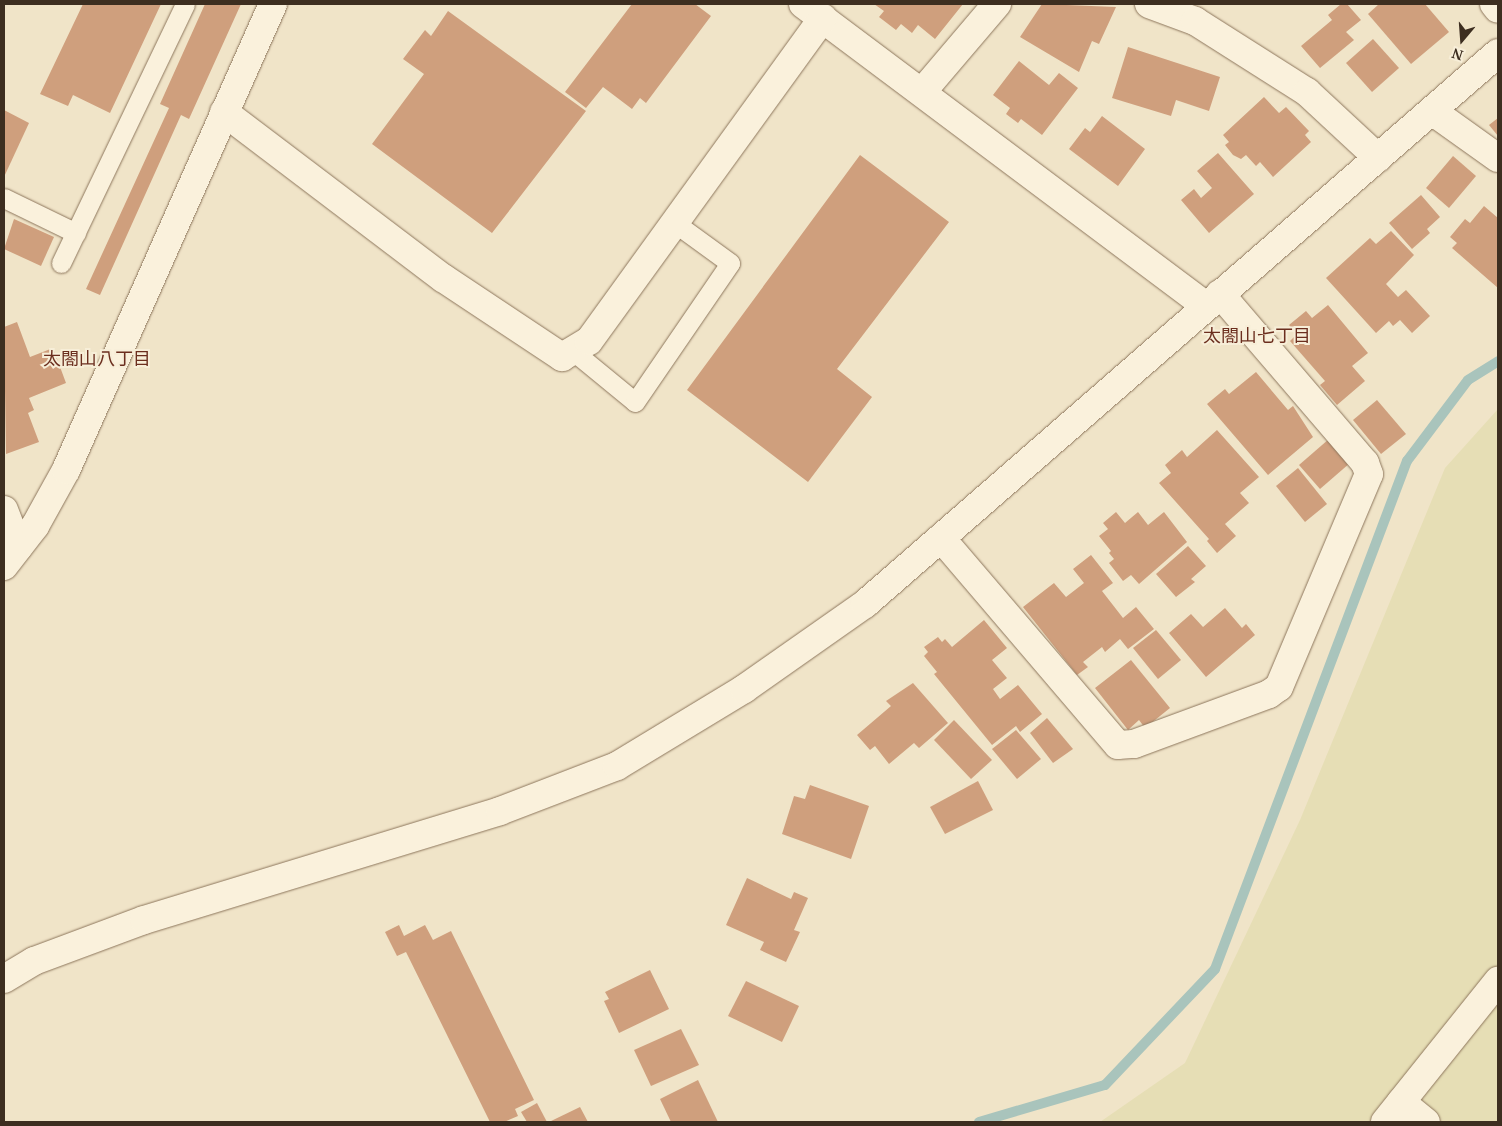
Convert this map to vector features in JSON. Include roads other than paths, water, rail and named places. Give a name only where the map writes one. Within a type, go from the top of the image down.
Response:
[{"type":"street","points":[[11,557],[35,526],[66,470],[272,4]]},
{"type":"street","points":[[922,92],[997,4]]},
{"type":"street","points":[[1149,4],[1195,21],[1307,92],[1378,158]]},
{"type":"street","points":[[1494,4],[1498,9]]},
{"type":"street","points":[[224,112],[443,278],[562,357],[589,341],[675,222],[813,11],[922,92],[1213,300],[1365,463],[1369,474],[1280,687],[1270,694],[1134,744],[1118,745],[941,538]]},
{"type":"street","points":[[4,979],[34,961],[144,920],[500,811],[617,766],[744,689],[865,604],[1498,54]]},
{"type":"street","points":[[1432,111],[1498,158]]},
{"type":"street","points":[[4,510],[11,557]]},
{"type":"street","points":[[1426,1122],[1393,1112],[1498,981]]},
{"type":"lane","points":[[61,262],[185,4]]},
{"type":"lane","points":[[4,198],[76,233]]},
{"type":"lane","points":[[573,351],[635,402],[730,264],[675,222]]},
{"type":"waterway","points":[[979,1122],[1105,1085],[1215,969],[1407,461],[1468,380],[1498,361]]},
{"type":"district","name":"太閤山七丁目","points":[[1257,335]]},
{"type":"district","name":"太閤山八丁目","points":[[97,358]]}]
